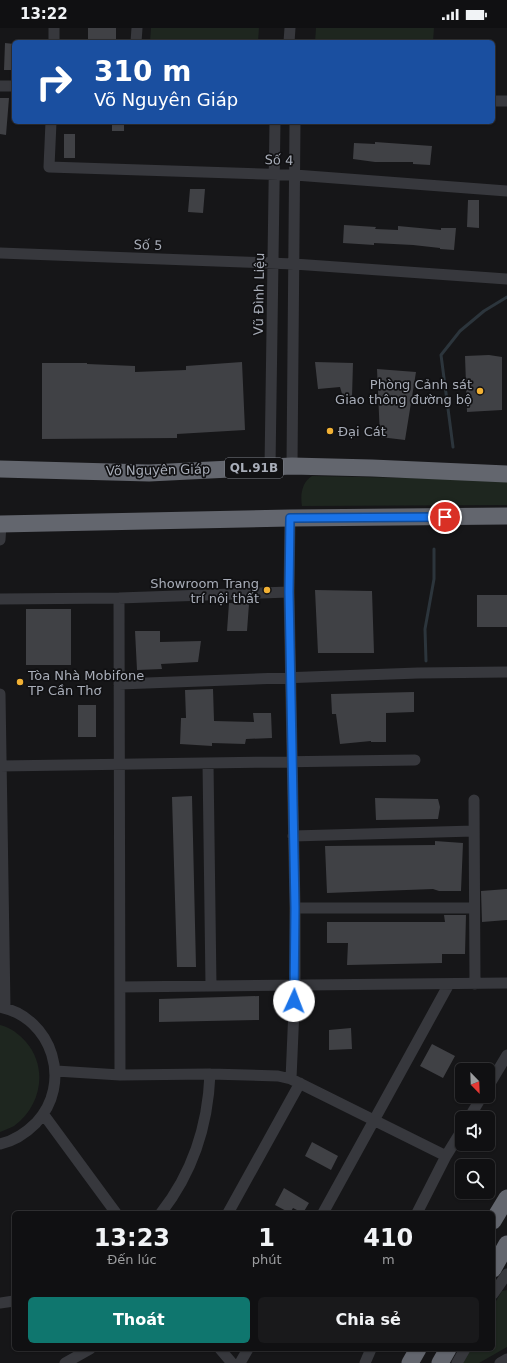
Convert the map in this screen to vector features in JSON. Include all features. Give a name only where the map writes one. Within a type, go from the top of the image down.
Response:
[{"type":"highway","name":"Võ Nguyên Giáp","points":[[0,469],[149,473],[292,466],[507,474]]},
{"type":"highway","points":[[0,524],[290,518],[507,516]]},
{"type":"highway","points":[[495,1218],[507,1198]]},
{"type":"highway","points":[[495,1265],[507,1244]]},
{"type":"highway","points":[[410,1363],[417,1351]]},
{"type":"highway","points":[[440,1363],[447,1351]]},
{"type":"street","points":[[54,28],[54,40]]},
{"type":"street","points":[[136,40],[137,28]]},
{"type":"street","points":[[289,40],[290,28]]},
{"type":"street","points":[[0,86],[12,86]]},
{"type":"street","points":[[495,101],[507,101]]},
{"type":"street","name":"Số 4","points":[[51,124],[49,167],[295,175],[507,191]]},
{"type":"street","name":"Vũ Đình Liệu","points":[[270,467],[275,124]]},
{"type":"street","points":[[292,466],[295,124]]},
{"type":"street","name":"Số 5","points":[[0,252],[294,264],[507,279]]},
{"type":"street","points":[[229,1211],[296,1081],[295,908],[292,836],[289,592],[290,518]]},
{"type":"street","points":[[0,524],[0,540]]},
{"type":"street","points":[[0,599],[119,598],[289,592]]},
{"type":"street","points":[[119,598],[120,1075]]},
{"type":"street","points":[[119,684],[418,673],[507,672]]},
{"type":"street","points":[[0,694],[3,1008],[24,1017],[40,1032],[51,1050],[56,1071],[53,1094],[44,1115],[28,1132],[9,1142],[0,1144]]},
{"type":"street","points":[[1,766],[415,760]]},
{"type":"street","points":[[208,763],[211,986]]},
{"type":"street","points":[[474,800],[475,984]]},
{"type":"street","points":[[292,836],[474,831]]},
{"type":"street","points":[[295,908],[474,908]]},
{"type":"street","points":[[120,986],[507,983]]},
{"type":"street","points":[[324,1211],[449,984]]},
{"type":"street","points":[[495,1075],[507,1055]]},
{"type":"street","points":[[56,1071],[120,1075],[210,1074],[278,1076],[296,1081],[446,1156]]},
{"type":"street","points":[[162,1211],[177,1190],[192,1161],[201,1136],[210,1098],[210,1074]]},
{"type":"street","points":[[44,1115],[115,1211]]},
{"type":"street","points":[[418,1211],[455,1141]]},
{"type":"street","points":[[495,1291],[507,1274]]},
{"type":"street","points":[[0,1303],[12,1301]]},
{"type":"street","points":[[65,1363],[86,1351]]},
{"type":"street","points":[[222,1351],[232,1363]]},
{"type":"street","points":[[240,1363],[247,1351]]},
{"type":"street","points":[[365,1363],[370,1351]]},
{"type":"street","points":[[457,1363],[464,1351]]},
{"type":"street","points":[[500,1363],[507,1359]]},
{"type":"shaded area","points":[[151,28],[259,28],[258,40],[150,40]]},
{"type":"shaded area","points":[[316,28],[434,28],[433,40],[315,40]]},
{"type":"shaded area","points":[[312,476],[507,480],[507,505],[302,506],[302,489]]},
{"type":"shaded area","points":[[0,1025],[14,1031],[26,1042],[33,1052],[39,1074],[39,1086],[31,1108],[23,1118],[14,1126],[0,1132]]},
{"type":"shaded area","points":[[507,1290],[507,1347],[479,1363],[461,1363],[467,1351],[495,1351],[495,1303],[502,1291]]},
{"type":"building","points":[[88,28],[116,28],[116,40],[88,40]]},
{"type":"building","points":[[5,43],[12,44],[12,70],[4,70]]},
{"type":"building","points":[[0,98],[9,98],[6,135],[0,134]]},
{"type":"building","points":[[112,124],[124,124],[124,131],[112,131]]},
{"type":"building","points":[[64,134],[75,134],[75,158],[64,158]]},
{"type":"building","points":[[375,142],[432,146],[430,165],[413,164],[413,162],[375,162],[353,159],[354,143],[375,144]]},
{"type":"building","points":[[190,189],[205,189],[203,213],[188,212]]},
{"type":"building","points":[[468,200],[479,200],[479,228],[467,227]]},
{"type":"building","points":[[344,225],[398,230],[398,226],[441,230],[441,228],[456,228],[454,250],[413,245],[343,243]]},
{"type":"building","points":[[489,355],[502,357],[502,410],[467,412],[465,356]]},
{"type":"building","points":[[242,362],[245,430],[177,434],[177,438],[42,439],[42,363],[87,363],[135,366],[135,372],[186,370],[186,366]]},
{"type":"building","points":[[315,362],[353,363],[352,397],[343,397],[340,387],[318,389]]},
{"type":"building","points":[[377,369],[416,372],[405,440],[380,437]]},
{"type":"building","points":[[315,590],[372,591],[374,653],[318,653]]},
{"type":"building","points":[[477,595],[507,595],[507,627],[477,627]]},
{"type":"building","points":[[229,603],[249,604],[247,631],[227,631]]},
{"type":"building","points":[[26,609],[71,609],[71,665],[26,665]]},
{"type":"building","points":[[135,631],[160,631],[160,642],[201,641],[198,662],[161,664],[162,669],[137,670]]},
{"type":"building","points":[[213,689],[214,721],[254,722],[253,713],[271,713],[272,738],[246,739],[245,744],[212,743],[212,746],[180,744],[181,718],[186,718],[185,690]]},
{"type":"building","points":[[414,692],[414,712],[386,713],[386,742],[371,741],[340,744],[336,714],[332,714],[331,694]]},
{"type":"building","points":[[78,705],[96,705],[96,737],[78,737]]},
{"type":"building","points":[[192,796],[196,967],[177,967],[172,797]]},
{"type":"building","points":[[375,798],[438,799],[440,807],[438,819],[376,820]]},
{"type":"building","points":[[435,841],[463,843],[461,891],[439,891],[433,889],[327,893],[325,846],[435,845]]},
{"type":"building","points":[[507,889],[507,920],[482,922],[481,891]]},
{"type":"building","points":[[444,915],[466,915],[465,954],[442,954],[442,963],[347,965],[348,943],[327,943],[327,922],[445,922]]},
{"type":"building","points":[[259,996],[259,1020],[159,1022],[159,999]]},
{"type":"building","points":[[351,1028],[352,1049],[329,1050],[329,1030]]},
{"type":"building","points":[[432,1044],[455,1056],[443,1078],[420,1066]]},
{"type":"building","points":[[312,1142],[338,1156],[331,1170],[305,1156]]},
{"type":"building","points":[[284,1188],[309,1203],[304,1211],[299,1211],[293,1208],[291,1211],[286,1211],[275,1205]]},
{"type":"waterway","points":[[453,447],[441,355],[460,331],[484,311],[507,297]]},
{"type":"waterway","points":[[426,661],[425,629],[434,579],[434,549]]},
{"type":"place","name":"Phòng Cảnh sát Giao thông đường bộ","points":[[480,391]]},
{"type":"place","name":"Đại Cát","points":[[330,431]]},
{"type":"place","name":"Showroom Trang trí nội thất","points":[[267,590]]},
{"type":"place","name":"Tòa Nhà Mobifone TP Cần Thơ","points":[[20,682]]},
{"type":"route","points":[[294,1001],[295,908],[292,836],[289,592],[290,518],[445,517]]}]
